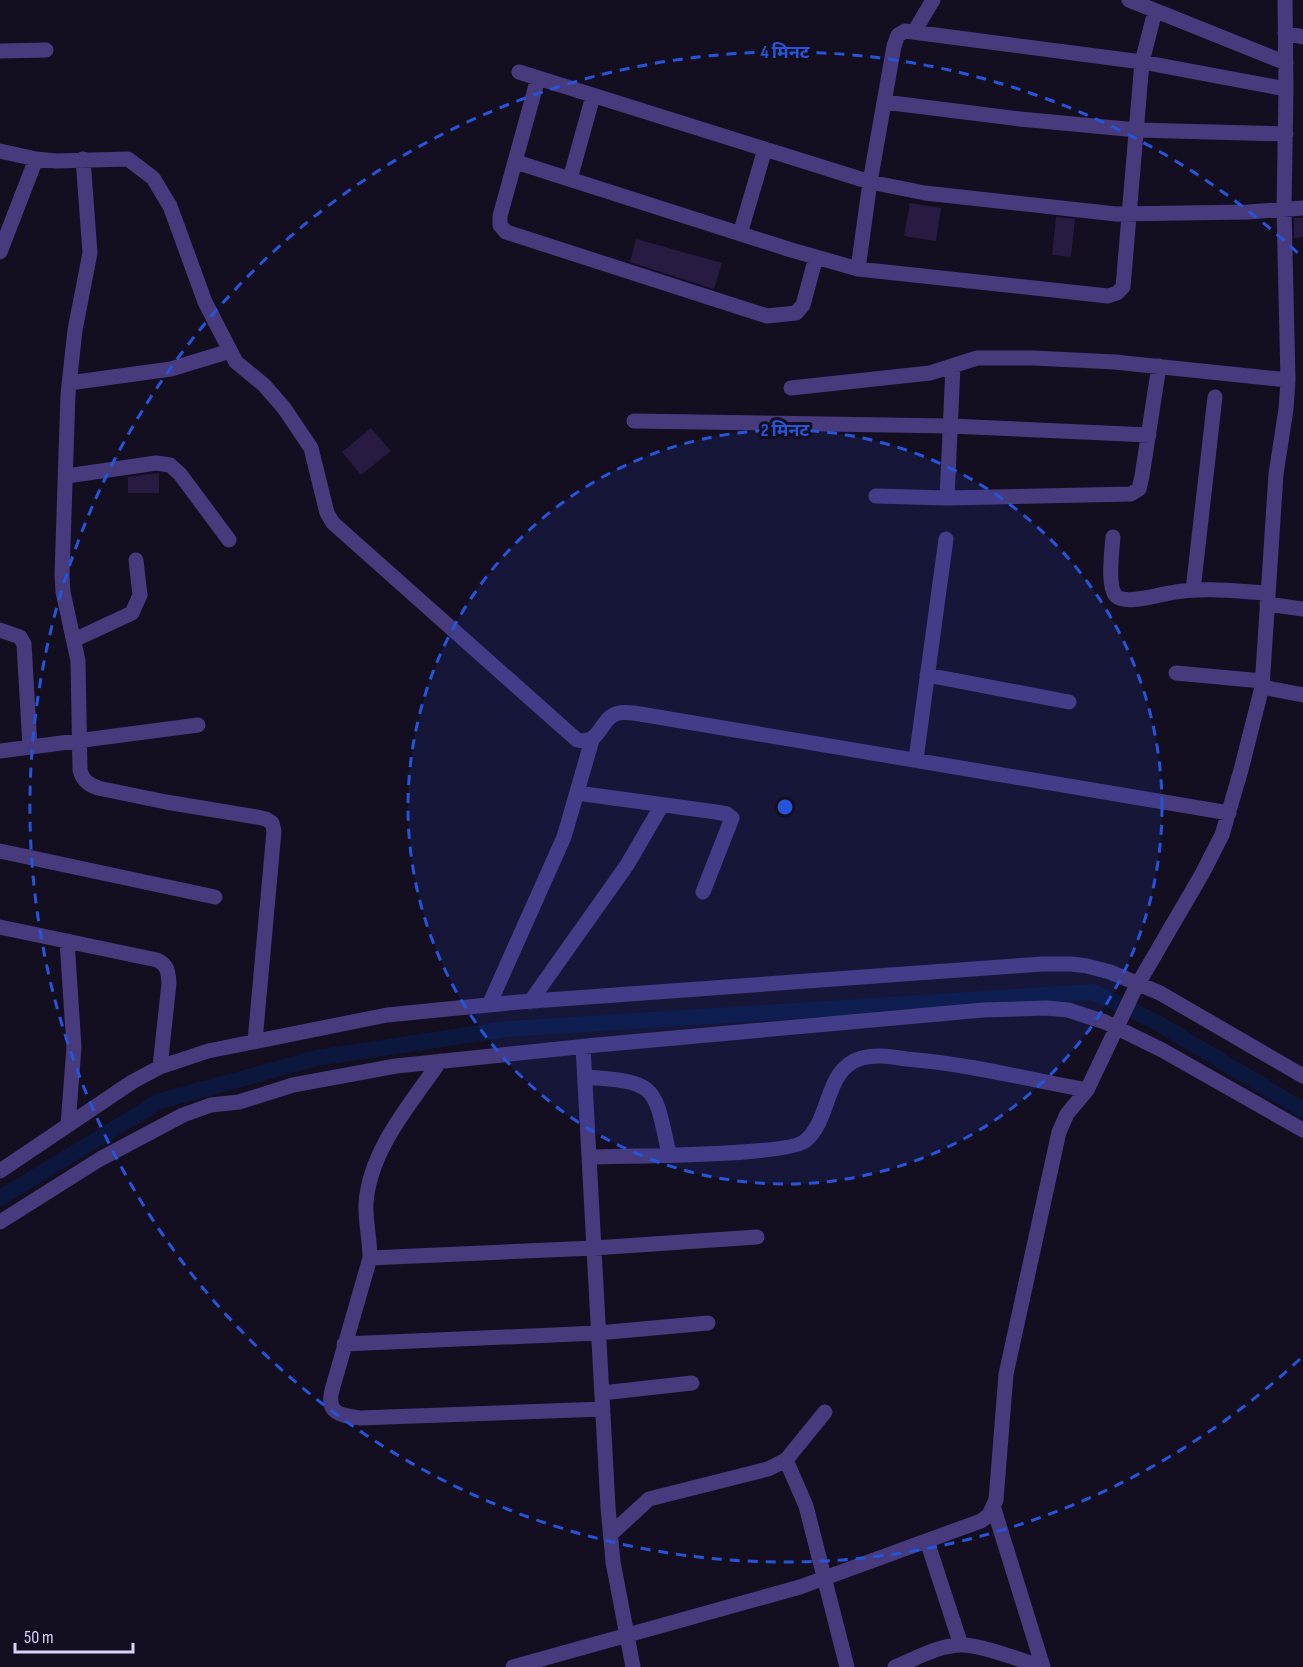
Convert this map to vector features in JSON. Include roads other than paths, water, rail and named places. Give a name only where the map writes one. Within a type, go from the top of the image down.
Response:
[{"type":"street","points":[[914,32],[933,0]]},
{"type":"street","points":[[1129,0],[1286,63]]},
{"type":"street","points":[[1043,1667],[994,1509],[1006,1374],[1059,1132],[1067,1114],[1087,1090],[1136,987],[1222,835],[1262,684],[1276,474],[1288,380],[1284,209],[1285,0]]},
{"type":"street","points":[[516,162],[740,234],[858,268],[1108,296],[1117,293],[1123,287],[1142,62],[1155,11]]},
{"type":"street","points":[[858,268],[884,102],[898,35],[905,31],[1142,62],[1286,89]]},
{"type":"street","points":[[1286,33],[1303,37]]},
{"type":"street","points":[[0,51],[46,50]]},
{"type":"street","points":[[519,72],[870,182],[937,194],[1090,212],[1130,214],[1248,212],[1303,208]]},
{"type":"street","points":[[538,78],[500,216],[500,225],[506,232],[767,316],[796,313],[803,305],[816,257]]},
{"type":"street","points":[[570,179],[593,96]]},
{"type":"street","points":[[884,102],[1020,119],[1137,130],[1286,134]]},
{"type":"street","points":[[740,234],[765,149]]},
{"type":"street","points":[[0,151],[56,161],[128,159],[153,178],[170,206],[202,294],[236,362],[264,386],[305,437],[311,448],[327,513],[333,523],[570,735],[585,742],[592,740]]},
{"type":"street","points":[[0,252],[36,159]]},
{"type":"street","points":[[83,159],[90,253],[78,314],[69,383],[62,575],[63,592],[78,661],[80,770],[82,778],[88,784],[146,798],[266,819],[272,823],[274,831],[255,1041]]},
{"type":"street","points":[[69,383],[171,369],[230,351]]},
{"type":"street","points":[[791,388],[930,373],[977,358],[1034,358],[1159,366],[1288,380]]},
{"type":"street","points":[[947,498],[953,366]]},
{"type":"street","points":[[876,496],[947,498],[1131,494],[1138,489],[1142,476],[1159,366]]},
{"type":"street","points":[[1193,590],[1215,397]]},
{"type":"street","points":[[634,421],[951,426],[1149,435]]},
{"type":"street","points":[[67,476],[156,463],[170,465],[180,474],[229,540]]},
{"type":"street","points":[[1113,537],[1111,578],[1113,592],[1124,600],[1193,590],[1267,598],[1303,609]]},
{"type":"street","points":[[916,759],[946,540]]},
{"type":"street","points":[[74,640],[132,613],[140,595],[136,560]]},
{"type":"street","points":[[0,630],[20,638],[24,645],[30,747]]},
{"type":"street","points":[[1176,673],[1262,684],[1303,694]]},
{"type":"street","points":[[927,675],[1069,702]]},
{"type":"street","points":[[489,1005],[564,837],[592,740],[611,717],[619,713],[634,713],[916,759],[1229,813]]},
{"type":"street","points":[[1,754],[30,747],[198,724]]},
{"type":"street","points":[[577,793],[727,814],[732,818],[703,892]]},
{"type":"street","points":[[530,1002],[627,865],[662,805]]},
{"type":"street","points":[[0,851],[215,897]]},
{"type":"street","points":[[0,927],[164,963],[168,971],[169,983],[160,1067]]},
{"type":"street","points":[[68,941],[74,1030],[68,1125]]},
{"type":"street","points":[[0,1171],[132,1082],[160,1067],[208,1051],[255,1041],[387,1015],[489,1005],[1042,964],[1087,966],[1110,972],[1136,987],[1160,993],[1303,1076]]},
{"type":"street","points":[[0,1222],[100,1159],[196,1109],[239,1102],[293,1085],[396,1066],[440,1061],[583,1046],[1027,1007],[1068,1010],[1118,1024],[1303,1130]]},
{"type":"street","points":[[583,1046],[610,1534],[613,1562],[633,1667]]},
{"type":"street","points":[[589,1157],[792,1147],[804,1142],[814,1132],[837,1076],[846,1065],[861,1058],[877,1056],[939,1062],[1087,1090]]},
{"type":"street","points":[[440,1061],[391,1133],[369,1182],[366,1211],[370,1258],[329,1400],[336,1412],[343,1416],[360,1418],[603,1409]]},
{"type":"street","points":[[585,1077],[622,1080],[646,1087],[655,1099],[669,1154]]},
{"type":"street","points":[[370,1258],[594,1248],[757,1237]]},
{"type":"street","points":[[344,1344],[598,1333],[708,1323]]},
{"type":"street","points":[[602,1393],[692,1383]]},
{"type":"street","points":[[610,1534],[649,1499],[758,1472],[786,1460],[825,1412]]},
{"type":"street","points":[[786,1460],[806,1506],[847,1667]]},
{"type":"street","points":[[513,1667],[545,1663],[823,1579],[981,1521],[994,1509]]},
{"type":"street","points":[[927,1541],[961,1645]]},
{"type":"street","points":[[895,1667],[943,1648],[961,1645],[1043,1667]]},
{"type":"waterway","points":[[0,1198],[160,1101],[317,1058],[507,1029],[1093,992],[1156,1022],[1303,1110]]}]
